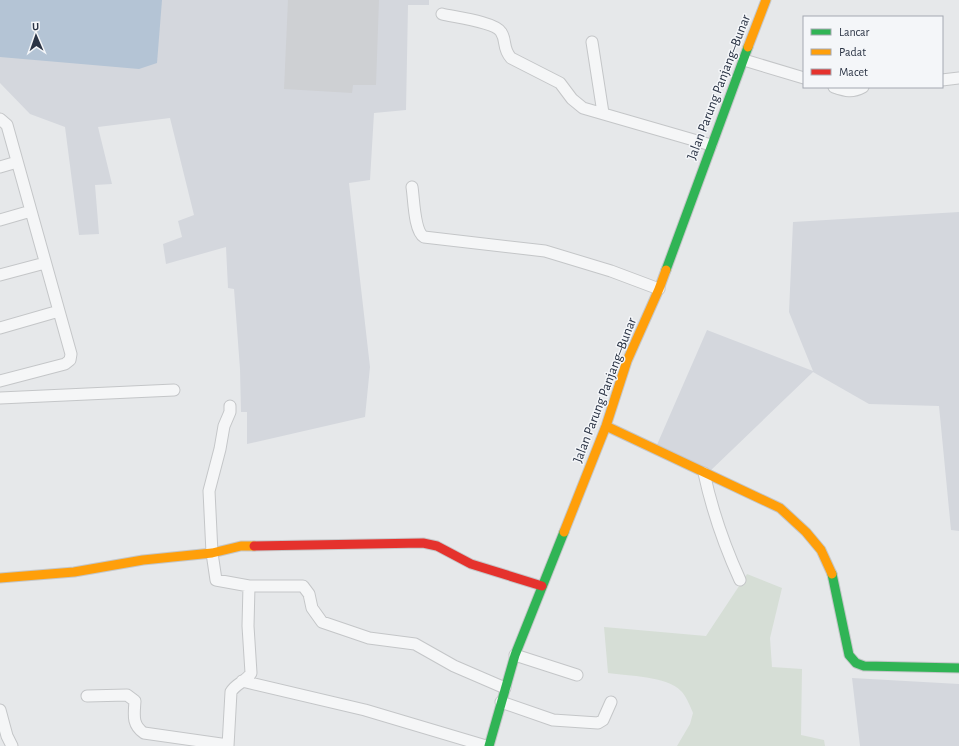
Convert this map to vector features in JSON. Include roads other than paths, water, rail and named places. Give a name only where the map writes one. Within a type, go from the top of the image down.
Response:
[{"type":"street","name":"Jalan Parung Panjang–Bunar","points":[[490,745],[515,655],[606,426],[627,361],[659,289],[711,145],[766,0]]},
{"type":"street","points":[[442,14],[495,26],[502,32],[505,52],[511,58],[560,83],[572,99],[583,108],[711,145]]},
{"type":"street","points":[[592,42],[603,113]]},
{"type":"street","points":[[744,60],[803,78]]},
{"type":"street","points":[[943,80],[959,78]]},
{"type":"street","points":[[837,88],[850,92],[855,92],[861,88]]},
{"type":"street","points":[[0,119],[7,125],[71,354],[70,360],[65,364],[0,381]]},
{"type":"street","points":[[0,167],[17,162]]},
{"type":"street","points":[[412,187],[417,227],[420,234],[424,237],[545,251],[611,271],[659,289]]},
{"type":"street","points":[[0,220],[31,211]]},
{"type":"street","points":[[0,275],[45,263]]},
{"type":"street","points":[[0,328],[59,311]]},
{"type":"street","points":[[0,398],[174,390]]},
{"type":"street","points":[[230,406],[230,412],[224,426],[220,449],[209,491],[212,552],[216,580],[249,586],[302,586],[309,594],[312,608],[322,622],[369,638],[415,644],[454,666],[505,688]]},
{"type":"street","points":[[606,426],[780,508],[806,532],[821,550],[834,575],[849,655],[856,663],[864,666],[959,668]]},
{"type":"street","points":[[704,473],[710,502],[720,532],[740,580]]},
{"type":"street","points":[[0,578],[74,572],[143,560],[212,552],[241,546],[423,543],[437,546],[471,564],[542,586]]},
{"type":"street","points":[[87,696],[127,695],[131,697],[135,701],[134,722],[139,730],[144,733],[228,745],[231,692],[234,686],[248,679],[251,673],[248,626],[249,586]]},
{"type":"street","points":[[515,655],[577,675]]},
{"type":"street","points":[[242,681],[365,710],[490,745]]},
{"type":"street","points":[[501,702],[553,720],[598,723],[603,720],[611,702]]},
{"type":"street","points":[[0,710],[7,736],[12,746]]},
{"type":"water","points":[[0,0],[162,0],[157,63],[139,69],[0,57]]}]
